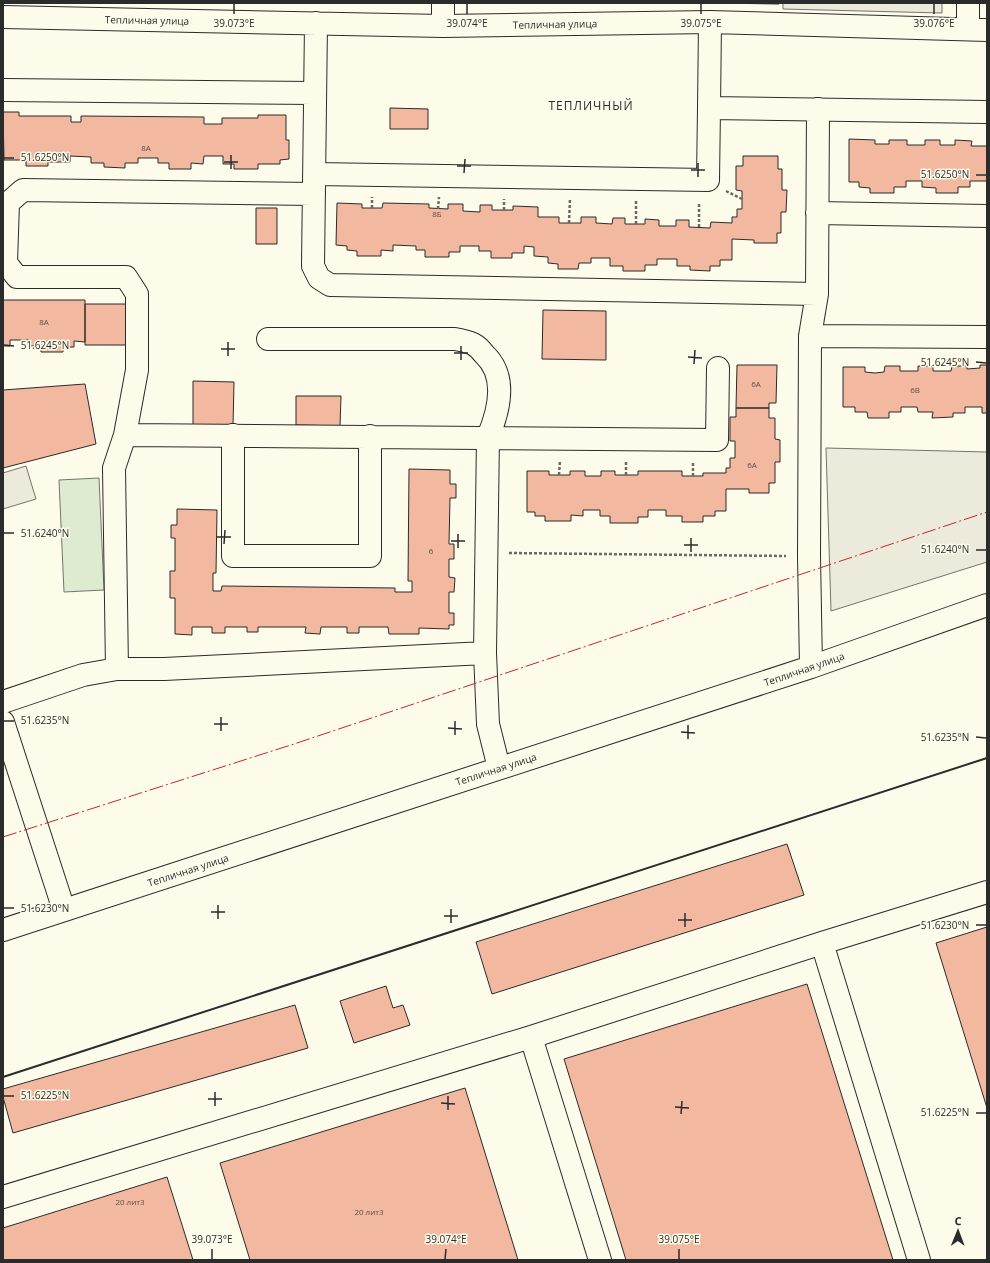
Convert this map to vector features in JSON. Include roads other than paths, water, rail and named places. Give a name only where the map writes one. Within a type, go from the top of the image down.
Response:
[{"type":"street","points":[[443,3],[443,26]]},
{"type":"street","points":[[968,3],[978,30]]},
{"type":"street","name":"Тепличная улица","points":[[3,17],[443,26],[710,22],[978,30]]},
{"type":"street","points":[[117,669],[114,468],[125,435],[137,370],[137,294],[126,277],[18,277],[6,263],[8,203],[23,190],[314,184],[708,180],[710,22]]},
{"type":"street","points":[[316,23],[313,266],[319,278],[330,285],[817,294]]},
{"type":"street","points":[[3,90],[315,94]]},
{"type":"street","points":[[709,108],[987,112]]},
{"type":"street","points":[[811,668],[809,556],[810,336],[817,294],[818,109]]},
{"type":"street","points":[[817,212],[987,216]]},
{"type":"street","points":[[810,336],[987,337]]},
{"type":"street","points":[[268,339],[455,339],[474,344],[487,356],[496,369],[500,396],[496,417],[488,437],[485,653],[488,724],[499,768]]},
{"type":"street","points":[[125,435],[717,440],[718,368]]},
{"type":"street","points":[[233,435],[233,556],[370,556],[370,436]]},
{"type":"street","name":"Тепличная улица","points":[[3,930],[811,668],[987,604]]},
{"type":"street","points":[[3,702],[83,675],[117,669],[164,669],[485,653]]},
{"type":"street","points":[[3,722],[64,910]]},
{"type":"street","points":[[3,1197],[531,1037],[822,943],[987,892]]},
{"type":"street","points":[[822,943],[919,1260]]},
{"type":"street","points":[[531,1037],[600,1260]]},
{"type":"district","name":"ТЕПЛИЧНЫЙ","points":[[591,106]]}]
